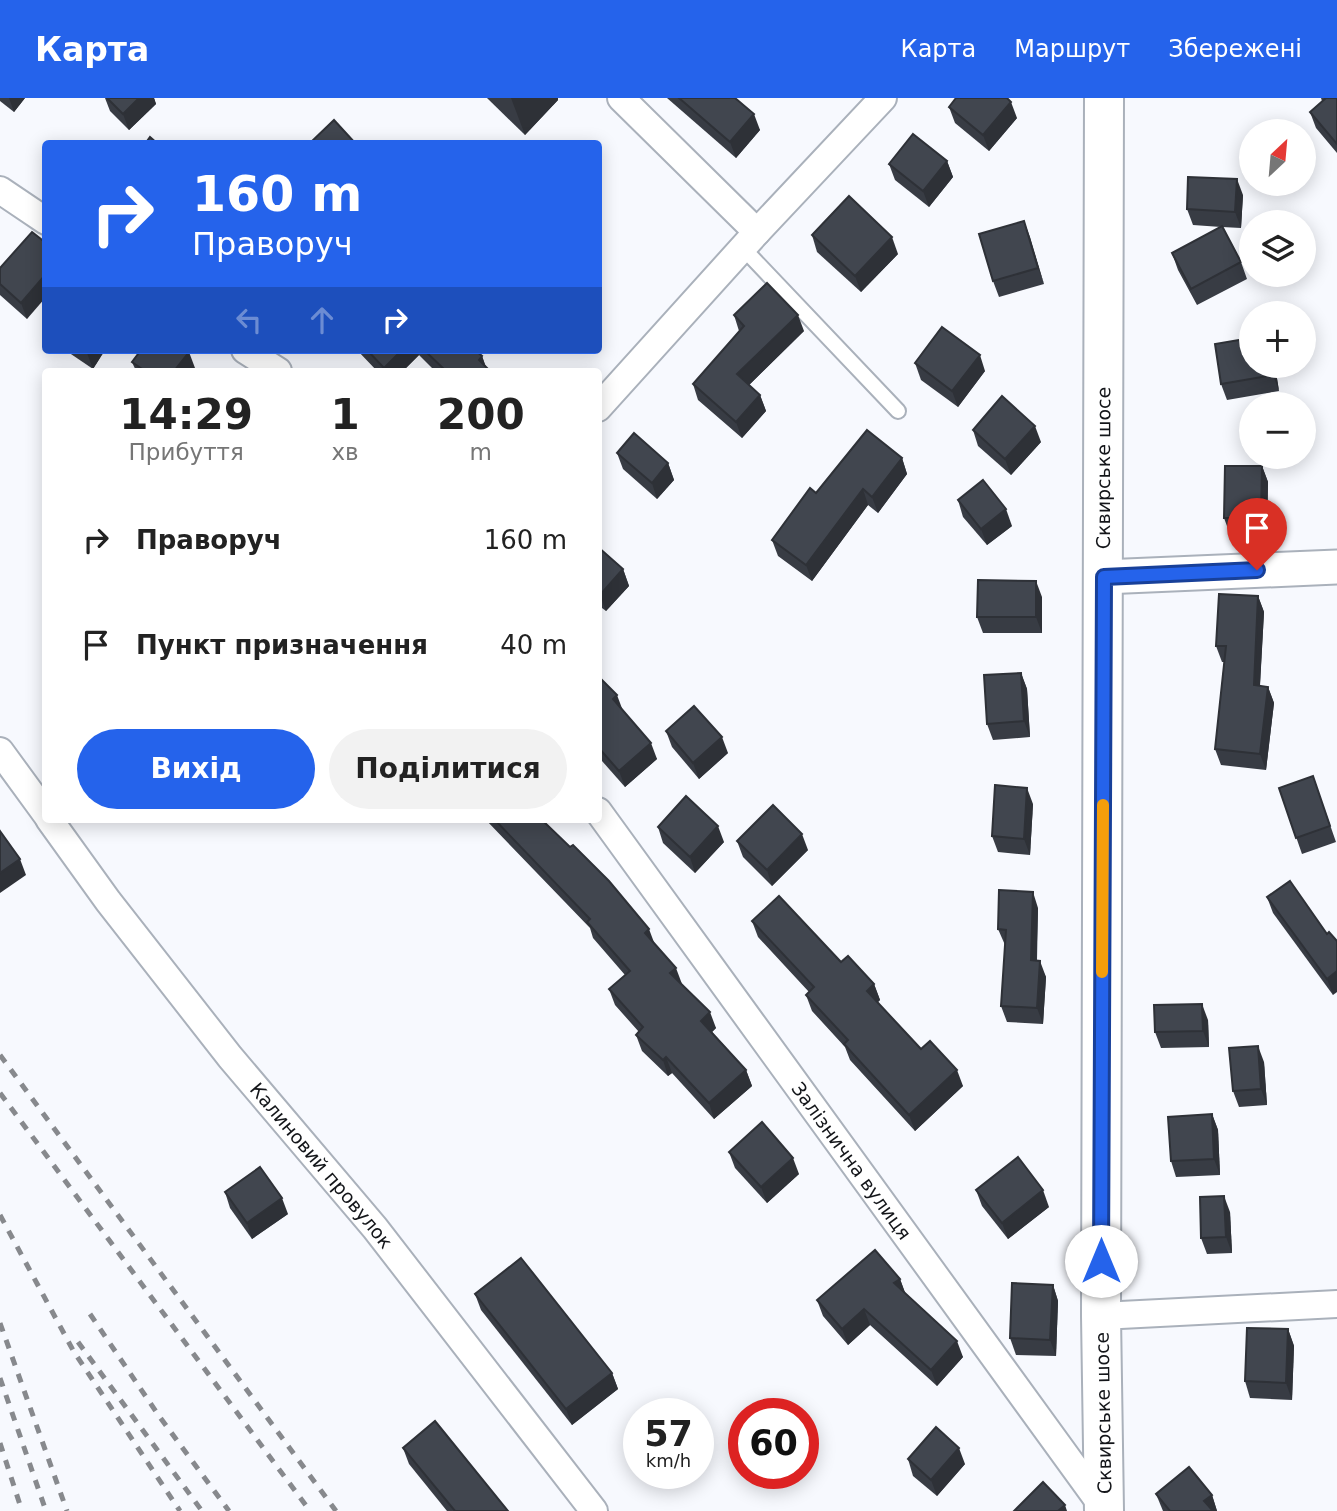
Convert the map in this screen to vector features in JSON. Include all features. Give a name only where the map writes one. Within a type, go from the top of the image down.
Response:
[{"type":"main road","name":"Сквирське шосе","points":[[1104,98],[1101,1316],[1105,1510]]},
{"type":"street","points":[[621,98],[750,240]]},
{"type":"street","points":[[602,404],[883,98]]},
{"type":"street","points":[[0,190],[42,218]]},
{"type":"street","points":[[251,354],[273,368]]},
{"type":"street","points":[[1104,577],[1337,567]]},
{"type":"street","points":[[0,751],[42,809]]},
{"type":"street","name":"Залізнична вулиця","points":[[602,817],[1105,1510]]},
{"type":"street","name":"Калиновий провулок","points":[[52,823],[108,901],[230,1057],[375,1227],[594,1511]]},
{"type":"street","points":[[1101,1316],[1337,1304]]},
{"type":"lane","points":[[750,240],[898,411]]},
{"type":"building","points":[[107,98],[139,98],[123,114]]},
{"type":"building","points":[[679,98],[735,98],[754,114],[730,142]]},
{"type":"building","points":[[956,98],[1007,98],[1011,102],[983,135],[949,107]]},
{"type":"building","points":[[1326,98],[1337,98],[1337,144],[1316,119],[1310,112]]},
{"type":"building","points":[[334,120],[352,140],[313,140]]},
{"type":"building","points":[[913,134],[947,161],[923,191],[889,164]]},
{"type":"building","points":[[1188,177],[1237,179],[1235,212],[1187,209]]},
{"type":"building","points":[[849,196],[892,237],[855,276],[812,235]]},
{"type":"building","points":[[1024,221],[1038,268],[993,281],[979,234]]},
{"type":"building","points":[[1222,226],[1239,263],[1191,289],[1172,253]]},
{"type":"building","points":[[32,232],[42,240],[42,279],[21,303],[0,284],[0,268]]},
{"type":"building","points":[[767,283],[798,315],[737,374],[760,395],[736,422],[693,384],[744,326],[734,315]]},
{"type":"building","points":[[942,327],[980,355],[952,391],[915,363]]},
{"type":"building","points":[[1239,340],[1239,378],[1256,378],[1221,384],[1215,344]]},
{"type":"building","points":[[138,354],[187,354],[176,368],[141,368],[132,362]]},
{"type":"building","points":[[371,354],[398,354],[384,368]]},
{"type":"building","points":[[428,354],[480,354],[482,356],[479,360],[487,368],[443,368]]},
{"type":"building","points":[[1002,396],[1035,426],[1005,459],[973,430]]},
{"type":"building","points":[[867,430],[902,458],[872,497],[863,489],[806,565],[772,540],[810,488],[816,493]]},
{"type":"building","points":[[634,433],[668,463],[652,483],[617,453]]},
{"type":"building","points":[[1225,466],[1262,469],[1261,518],[1224,518]]},
{"type":"building","points":[[983,480],[1006,509],[981,529],[958,500]]},
{"type":"building","points":[[602,551],[623,569],[602,593]]},
{"type":"building","points":[[978,580],[1036,581],[1036,617],[977,617]]},
{"type":"building","points":[[1219,594],[1258,596],[1254,685],[1268,687],[1260,754],[1215,749],[1226,646],[1216,646]]},
{"type":"building","points":[[1021,673],[1024,721],[987,724],[984,675]]},
{"type":"building","points":[[602,680],[617,695],[613,699],[651,743],[619,771],[602,752]]},
{"type":"building","points":[[694,706],[722,737],[693,763],[666,731]]},
{"type":"building","points":[[1313,776],[1330,826],[1296,838],[1279,788]]},
{"type":"building","points":[[995,785],[1027,788],[1024,839],[992,836]]},
{"type":"building","points":[[686,796],[718,826],[690,857],[658,827]]},
{"type":"building","points":[[773,805],[802,834],[767,870],[737,841]]},
{"type":"building","points":[[498,823],[545,823],[570,847],[573,845],[609,881],[649,929],[645,933],[676,968],[670,973],[710,1012],[701,1021],[746,1070],[709,1103],[666,1057],[663,1060],[636,1035],[643,1027],[609,989],[630,971],[587,922],[590,919]]},
{"type":"building","points":[[0,831],[20,859],[0,873]]},
{"type":"building","points":[[1290,881],[1327,934],[1329,932],[1337,941],[1337,971],[1327,979],[1267,897]]},
{"type":"building","points":[[999,890],[1033,892],[1031,960],[1040,961],[1037,1008],[1001,1006],[1006,930],[998,929]]},
{"type":"building","points":[[779,896],[841,962],[848,956],[874,984],[867,991],[921,1049],[930,1041],[957,1070],[909,1115],[844,1044],[848,1040],[806,995],[814,987],[752,921]]},
{"type":"building","points":[[1202,1004],[1203,1031],[1155,1032],[1154,1005]]},
{"type":"building","points":[[1258,1046],[1261,1089],[1233,1091],[1229,1048]]},
{"type":"building","points":[[1212,1114],[1214,1159],[1171,1161],[1168,1117]]},
{"type":"building","points":[[762,1122],[793,1158],[761,1187],[729,1152]]},
{"type":"building","points":[[1018,1157],[1043,1190],[1002,1223],[976,1190]]},
{"type":"building","points":[[260,1167],[282,1198],[247,1223],[225,1192]]},
{"type":"building","points":[[1224,1196],[1226,1237],[1201,1238],[1200,1197]]},
{"type":"building","points":[[875,1250],[900,1279],[894,1283],[957,1341],[931,1370],[864,1309],[842,1329],[817,1300]]},
{"type":"building","points":[[521,1258],[612,1373],[566,1409],[475,1294]]},
{"type":"building","points":[[1012,1283],[1053,1285],[1050,1340],[1010,1338]]},
{"type":"building","points":[[1247,1328],[1288,1329],[1286,1383],[1245,1381]]},
{"type":"building","points":[[435,1421],[508,1511],[455,1511],[403,1448]]},
{"type":"building","points":[[936,1427],[959,1448],[931,1480],[908,1459]]},
{"type":"building","points":[[1189,1467],[1212,1495],[1204,1501],[1213,1511],[1170,1511],[1156,1494]]},
{"type":"building","points":[[1043,1482],[1065,1505],[1058,1511],[1014,1511]]},
{"type":"railway","points":[[0,1055],[336,1511]]},
{"type":"railway","points":[[0,1093],[310,1511]]},
{"type":"railway","points":[[0,1215],[74,1352],[180,1511]]},
{"type":"railway","points":[[90,1314],[159,1416],[229,1511]]},
{"type":"railway","points":[[0,1323],[67,1511]]},
{"type":"railway","points":[[78,1342],[202,1511]]},
{"type":"railway","points":[[0,1378],[46,1511]]},
{"type":"railway","points":[[0,1443],[22,1511]]},
{"type":"slow traffic","points":[[1102,972],[1103,805]]},
{"type":"route","points":[[1101,1261],[1104,577],[1257,570]]}]
